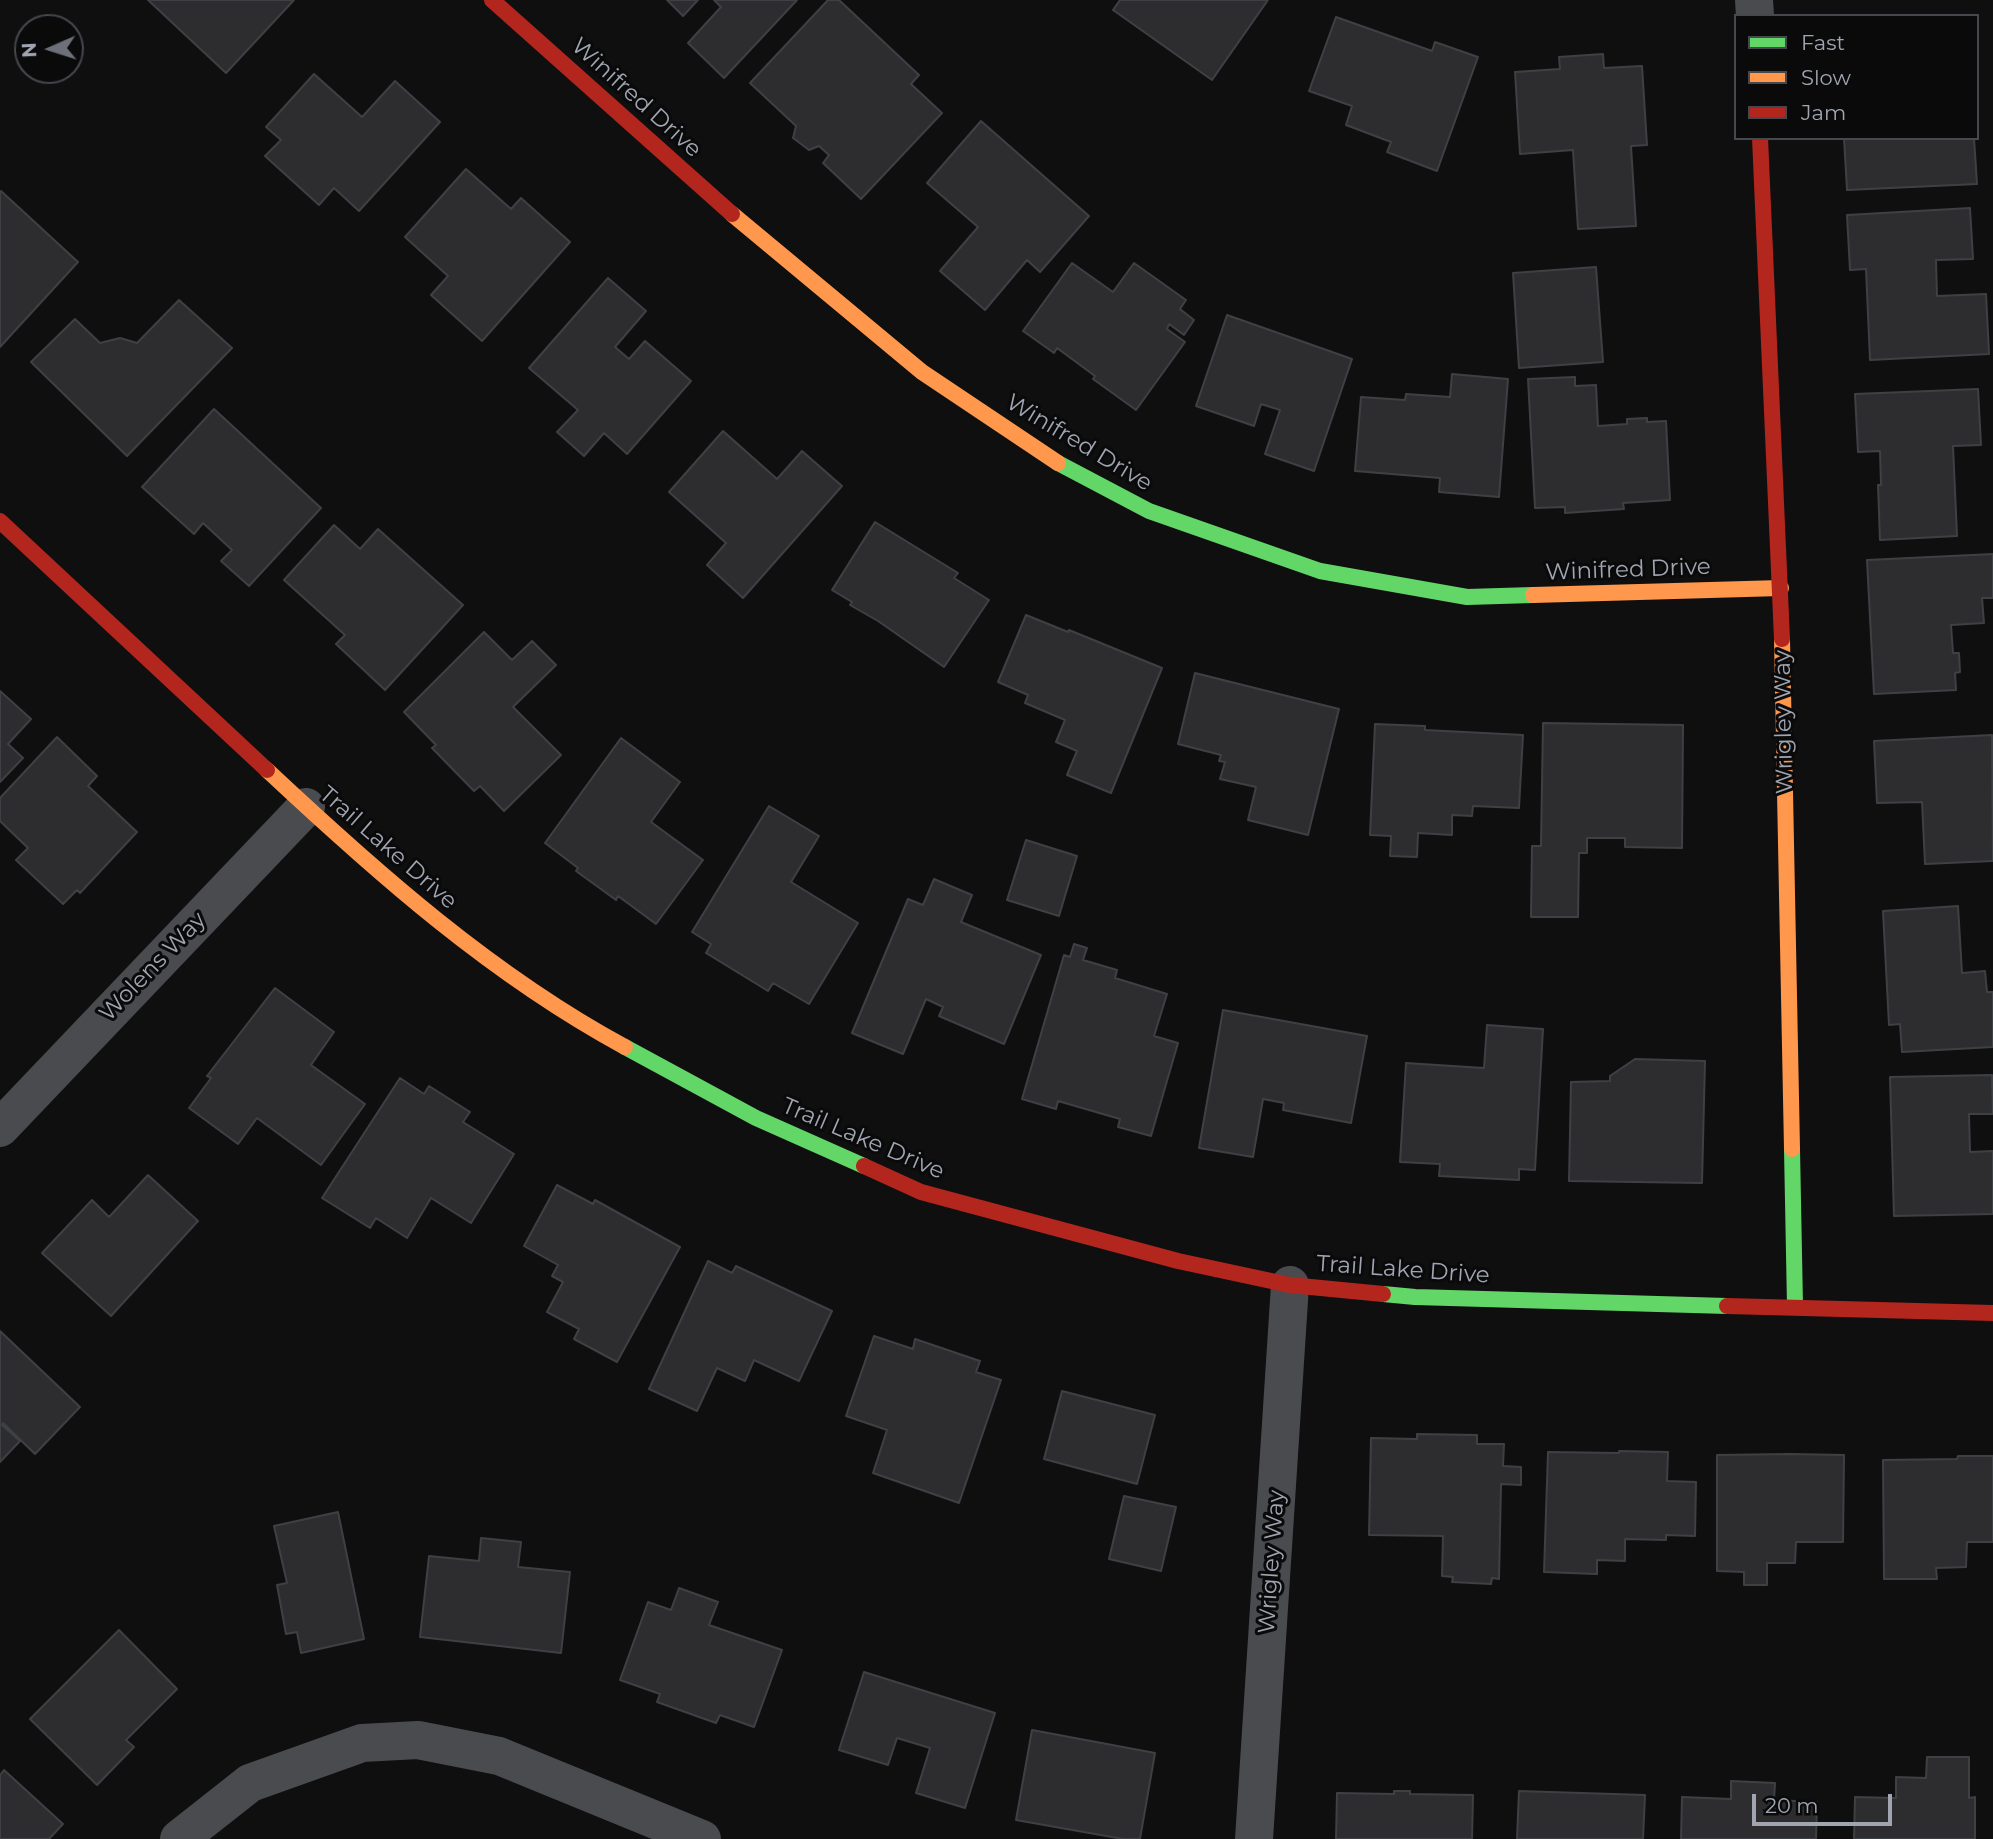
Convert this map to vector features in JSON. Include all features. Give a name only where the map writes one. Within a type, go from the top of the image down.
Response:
[{"type":"street","name":"Winifred Drive","points":[[492,0],[744,225],[922,372],[1055,461],[1149,511],[1320,570],[1467,597],[1781,588]]},
{"type":"street","name":"Wrigley Way","points":[[1760,140],[1781,588],[1795,1306]]},
{"type":"street","name":"Trail Lake Drive","points":[[0,521],[306,807],[423,911],[573,1019],[756,1118],[921,1192],[1178,1261],[1290,1285],[1415,1297],[1993,1313]]},
{"type":"street","name":"Wolens Way","points":[[0,1128],[306,807]]},
{"type":"street","name":"Wrigley Way","points":[[1254,1839],[1290,1285]]},
{"type":"street","points":[[179,1839],[250,1783],[362,1743],[418,1740],[499,1756],[702,1839]]},
{"type":"building","points":[[148,0],[294,0],[226,73]]},
{"type":"building","points":[[667,0],[698,0],[683,16]]},
{"type":"building","points":[[714,0],[797,0],[724,78],[688,43],[721,7]]},
{"type":"building","points":[[828,0],[839,0],[919,75],[911,84],[942,113],[861,199],[823,163],[829,155],[819,146],[809,150],[793,138],[796,126],[750,83]]},
{"type":"building","points":[[1120,0],[1268,0],[1212,80],[1113,10]]},
{"type":"building","points":[[1336,17],[1432,51],[1435,42],[1478,57],[1437,171],[1387,152],[1391,142],[1346,125],[1352,106],[1309,91]]},
{"type":"building","points":[[1603,54],[1604,68],[1642,66],[1647,145],[1631,146],[1636,226],[1578,229],[1573,150],[1520,154],[1515,72],[1560,69],[1559,57]]},
{"type":"building","points":[[314,74],[362,117],[395,81],[440,122],[359,211],[334,188],[319,205],[265,156],[281,140],[266,127]]},
{"type":"building","points":[[981,121],[1089,216],[1040,272],[1027,260],[985,310],[940,271],[978,227],[927,183]]},
{"type":"building","points":[[1844,140],[1974,140],[1977,184],[1847,190]]},
{"type":"building","points":[[466,169],[511,209],[521,198],[570,242],[482,341],[431,295],[448,276],[405,237]]},
{"type":"building","points":[[0,192],[78,262],[0,347]]},
{"type":"building","points":[[1970,208],[1973,259],[1936,260],[1937,296],[1986,294],[1989,354],[1870,360],[1866,269],[1850,270],[1847,215]]},
{"type":"building","points":[[1072,263],[1113,292],[1134,263],[1186,300],[1180,309],[1194,320],[1184,335],[1169,324],[1167,329],[1185,342],[1136,410],[1093,379],[1095,376],[1057,348],[1054,353],[1023,331]]},
{"type":"building","points":[[1596,267],[1603,362],[1519,368],[1513,273]]},
{"type":"building","points":[[608,278],[646,311],[615,347],[629,359],[645,341],[691,381],[627,454],[604,433],[584,456],[557,432],[578,410],[529,368]]},
{"type":"building","points":[[179,300],[232,348],[127,456],[31,362],[75,319],[100,343],[120,338],[137,343]]},
{"type":"building","points":[[1227,315],[1352,359],[1314,471],[1265,454],[1280,410],[1261,404],[1254,426],[1196,406]]},
{"type":"building","points":[[1452,374],[1508,379],[1499,497],[1439,492],[1440,478],[1355,471],[1361,397],[1405,400],[1406,394],[1450,397]]},
{"type":"building","points":[[1575,377],[1575,386],[1596,385],[1598,426],[1627,424],[1627,419],[1666,421],[1670,500],[1623,503],[1624,509],[1565,513],[1565,507],[1535,508],[1528,379]]},
{"type":"building","points":[[1978,389],[1981,445],[1953,446],[1957,536],[1880,540],[1880,451],[1858,452],[1855,394]]},
{"type":"building","points":[[214,409],[321,508],[249,586],[221,561],[232,550],[203,523],[194,534],[142,487]]},
{"type":"building","points":[[723,431],[777,479],[802,451],[842,486],[743,598],[707,565],[726,543],[669,492]]},
{"type":"building","points":[[875,522],[958,573],[954,578],[989,600],[944,667],[850,605],[852,602],[832,590]]},
{"type":"building","points":[[334,525],[360,549],[378,529],[463,605],[385,690],[336,644],[345,635],[284,580]]},
{"type":"building","points":[[1993,554],[1993,598],[1982,598],[1984,623],[1951,625],[1953,653],[1959,653],[1960,672],[1955,673],[1956,690],[1874,694],[1867,560]]},
{"type":"building","points":[[1026,615],[1162,668],[1111,793],[1067,775],[1077,751],[1056,742],[1065,720],[1025,703],[1028,695],[998,682]]},
{"type":"building","points":[[484,632],[512,660],[532,641],[556,665],[513,707],[561,755],[504,811],[480,786],[474,791],[432,748],[436,745],[404,712]]},
{"type":"building","points":[[1195,673],[1339,709],[1308,835],[1248,820],[1256,787],[1220,779],[1225,762],[1219,761],[1221,755],[1178,744]]},
{"type":"building","points":[[0,691],[31,719],[8,744],[23,758],[0,782]]},
{"type":"building","points":[[1543,723],[1683,725],[1682,848],[1625,847],[1625,838],[1587,838],[1587,853],[1579,853],[1578,917],[1531,917],[1532,846],[1541,846]]},
{"type":"building","points":[[1375,724],[1425,726],[1425,730],[1523,735],[1519,808],[1473,806],[1472,816],[1452,815],[1452,835],[1418,833],[1417,857],[1390,856],[1391,836],[1370,835]]},
{"type":"building","points":[[1992,735],[1993,861],[1925,864],[1922,802],[1877,803],[1874,741]]},
{"type":"building","points":[[57,737],[97,776],[88,786],[137,832],[80,893],[77,890],[63,904],[16,860],[28,848],[0,821],[0,798]]},
{"type":"building","points":[[621,738],[680,782],[651,822],[703,860],[656,924],[618,896],[616,900],[576,871],[578,868],[545,843]]},
{"type":"building","points":[[769,806],[819,836],[791,882],[858,923],[809,1004],[773,983],[768,991],[706,953],[711,944],[692,932]]},
{"type":"building","points":[[1026,840],[1077,856],[1059,916],[1007,900]]},
{"type":"building","points":[[934,879],[972,895],[961,922],[1041,955],[1004,1044],[939,1016],[943,1007],[926,999],[903,1054],[852,1033],[908,899],[923,905]]},
{"type":"building","points":[[1958,906],[1962,973],[1985,971],[1987,992],[1993,992],[1993,1047],[1902,1052],[1900,1024],[1889,1025],[1883,911]]},
{"type":"building","points":[[1074,944],[1087,948],[1083,960],[1117,970],[1115,978],[1167,994],[1154,1036],[1178,1043],[1151,1136],[1118,1127],[1120,1119],[1058,1101],[1056,1109],[1022,1099],[1064,955],[1070,957]]},
{"type":"building","points":[[275,988],[334,1032],[311,1065],[365,1104],[321,1165],[257,1118],[238,1144],[189,1108],[211,1078],[207,1076]]},
{"type":"building","points":[[1223,1010],[1367,1036],[1351,1123],[1283,1110],[1284,1103],[1263,1099],[1253,1157],[1199,1148]]},
{"type":"building","points":[[1487,1025],[1543,1029],[1535,1170],[1519,1169],[1519,1180],[1439,1176],[1440,1164],[1400,1162],[1406,1063],[1484,1068]]},
{"type":"building","points":[[1635,1059],[1705,1061],[1702,1183],[1569,1181],[1571,1082],[1610,1081],[1610,1076]]},
{"type":"building","points":[[1992,1075],[1993,1114],[1969,1114],[1970,1152],[1993,1151],[1993,1214],[1894,1216],[1890,1077]]},
{"type":"building","points":[[400,1078],[424,1094],[429,1086],[470,1112],[463,1122],[514,1154],[471,1223],[431,1198],[407,1238],[376,1218],[370,1228],[322,1198]]},
{"type":"building","points":[[148,1175],[198,1221],[111,1316],[42,1253],[92,1200],[109,1217]]},
{"type":"building","points":[[557,1185],[593,1204],[595,1200],[680,1247],[617,1362],[574,1339],[579,1329],[547,1312],[563,1282],[552,1276],[558,1265],[524,1246]]},
{"type":"building","points":[[708,1261],[732,1273],[736,1266],[832,1311],[799,1381],[754,1360],[745,1381],[717,1368],[697,1411],[649,1389]]},
{"type":"building","points":[[0,1331],[80,1407],[35,1454],[3,1423],[2,1425],[20,1441],[0,1462]]},
{"type":"building","points":[[874,1336],[913,1349],[915,1339],[980,1361],[976,1372],[1001,1380],[959,1503],[873,1473],[887,1430],[846,1416]]},
{"type":"building","points":[[1062,1391],[1155,1415],[1137,1484],[1044,1459]]},
{"type":"building","points":[[1417,1434],[1477,1435],[1477,1444],[1504,1444],[1503,1466],[1521,1467],[1521,1485],[1501,1484],[1499,1579],[1492,1578],[1491,1584],[1452,1582],[1453,1577],[1442,1576],[1443,1536],[1369,1535],[1371,1438],[1417,1439]]},
{"type":"building","points":[[1548,1452],[1668,1452],[1667,1481],[1696,1482],[1695,1536],[1666,1535],[1666,1540],[1625,1539],[1625,1561],[1597,1560],[1597,1574],[1544,1572]]},
{"type":"building","points":[[1717,1455],[1844,1455],[1843,1542],[1796,1542],[1795,1563],[1767,1563],[1767,1585],[1744,1585],[1744,1572],[1717,1571]]},
{"type":"building","points":[[1958,1456],[1993,1456],[1993,1542],[1967,1542],[1966,1567],[1936,1568],[1937,1579],[1884,1579],[1883,1460],[1957,1459]]},
{"type":"building","points":[[1124,1496],[1176,1507],[1161,1571],[1109,1559]]},
{"type":"building","points":[[338,1512],[364,1639],[301,1653],[297,1632],[286,1634],[277,1585],[287,1583],[274,1526]]},
{"type":"building","points":[[481,1538],[521,1542],[518,1567],[570,1572],[561,1653],[420,1637],[429,1556],[479,1561]]},
{"type":"building","points":[[679,1588],[718,1602],[709,1625],[782,1650],[754,1727],[720,1715],[716,1723],[657,1702],[660,1694],[620,1680],[648,1602],[671,1610]]},
{"type":"building","points":[[119,1630],[177,1689],[126,1740],[134,1747],[97,1785],[30,1719]]},
{"type":"building","points":[[864,1672],[995,1713],[965,1808],[916,1793],[930,1748],[897,1738],[888,1765],[839,1750]]},
{"type":"building","points":[[1032,1730],[1155,1753],[1140,1839],[1123,1839],[1016,1820]]},
{"type":"building","points":[[1927,1757],[1969,1757],[1969,1798],[1975,1797],[1975,1839],[1854,1839],[1855,1797],[1896,1798],[1896,1777],[1926,1778]]},
{"type":"building","points":[[4,1770],[63,1824],[49,1839],[0,1839],[0,1775]]},
{"type":"building","points":[[1731,1781],[1775,1783],[1774,1800],[1817,1802],[1816,1839],[1681,1839],[1682,1797],[1731,1799]]},
{"type":"building","points":[[1394,1791],[1410,1791],[1410,1794],[1473,1795],[1472,1839],[1336,1839],[1337,1793],[1394,1794]]},
{"type":"building","points":[[1519,1791],[1645,1795],[1643,1839],[1517,1839]]},
{"type":"traffic: fast","points":[[1058,463],[1149,511],[1320,571],[1467,597],[1533,595]]},
{"type":"traffic: fast","points":[[625,1047],[756,1118],[864,1166]]},
{"type":"traffic: fast","points":[[1792,1149],[1795,1306]]},
{"type":"traffic: fast","points":[[1383,1294],[1727,1306]]},
{"type":"traffic: slow","points":[[732,214],[922,372],[1058,463]]},
{"type":"traffic: slow","points":[[1533,595],[1781,588]]},
{"type":"traffic: slow","points":[[1782,639],[1792,1149]]},
{"type":"traffic: slow","points":[[267,770],[351,847],[482,955],[576,1019],[625,1047]]},
{"type":"traffic: jam","points":[[492,0],[732,214]]},
{"type":"traffic: jam","points":[[1760,140],[1782,639]]},
{"type":"traffic: jam","points":[[0,521],[267,770]]},
{"type":"traffic: jam","points":[[864,1166],[921,1192],[1178,1261],[1290,1285],[1383,1294]]},
{"type":"traffic: jam","points":[[1727,1306],[1993,1313]]}]
